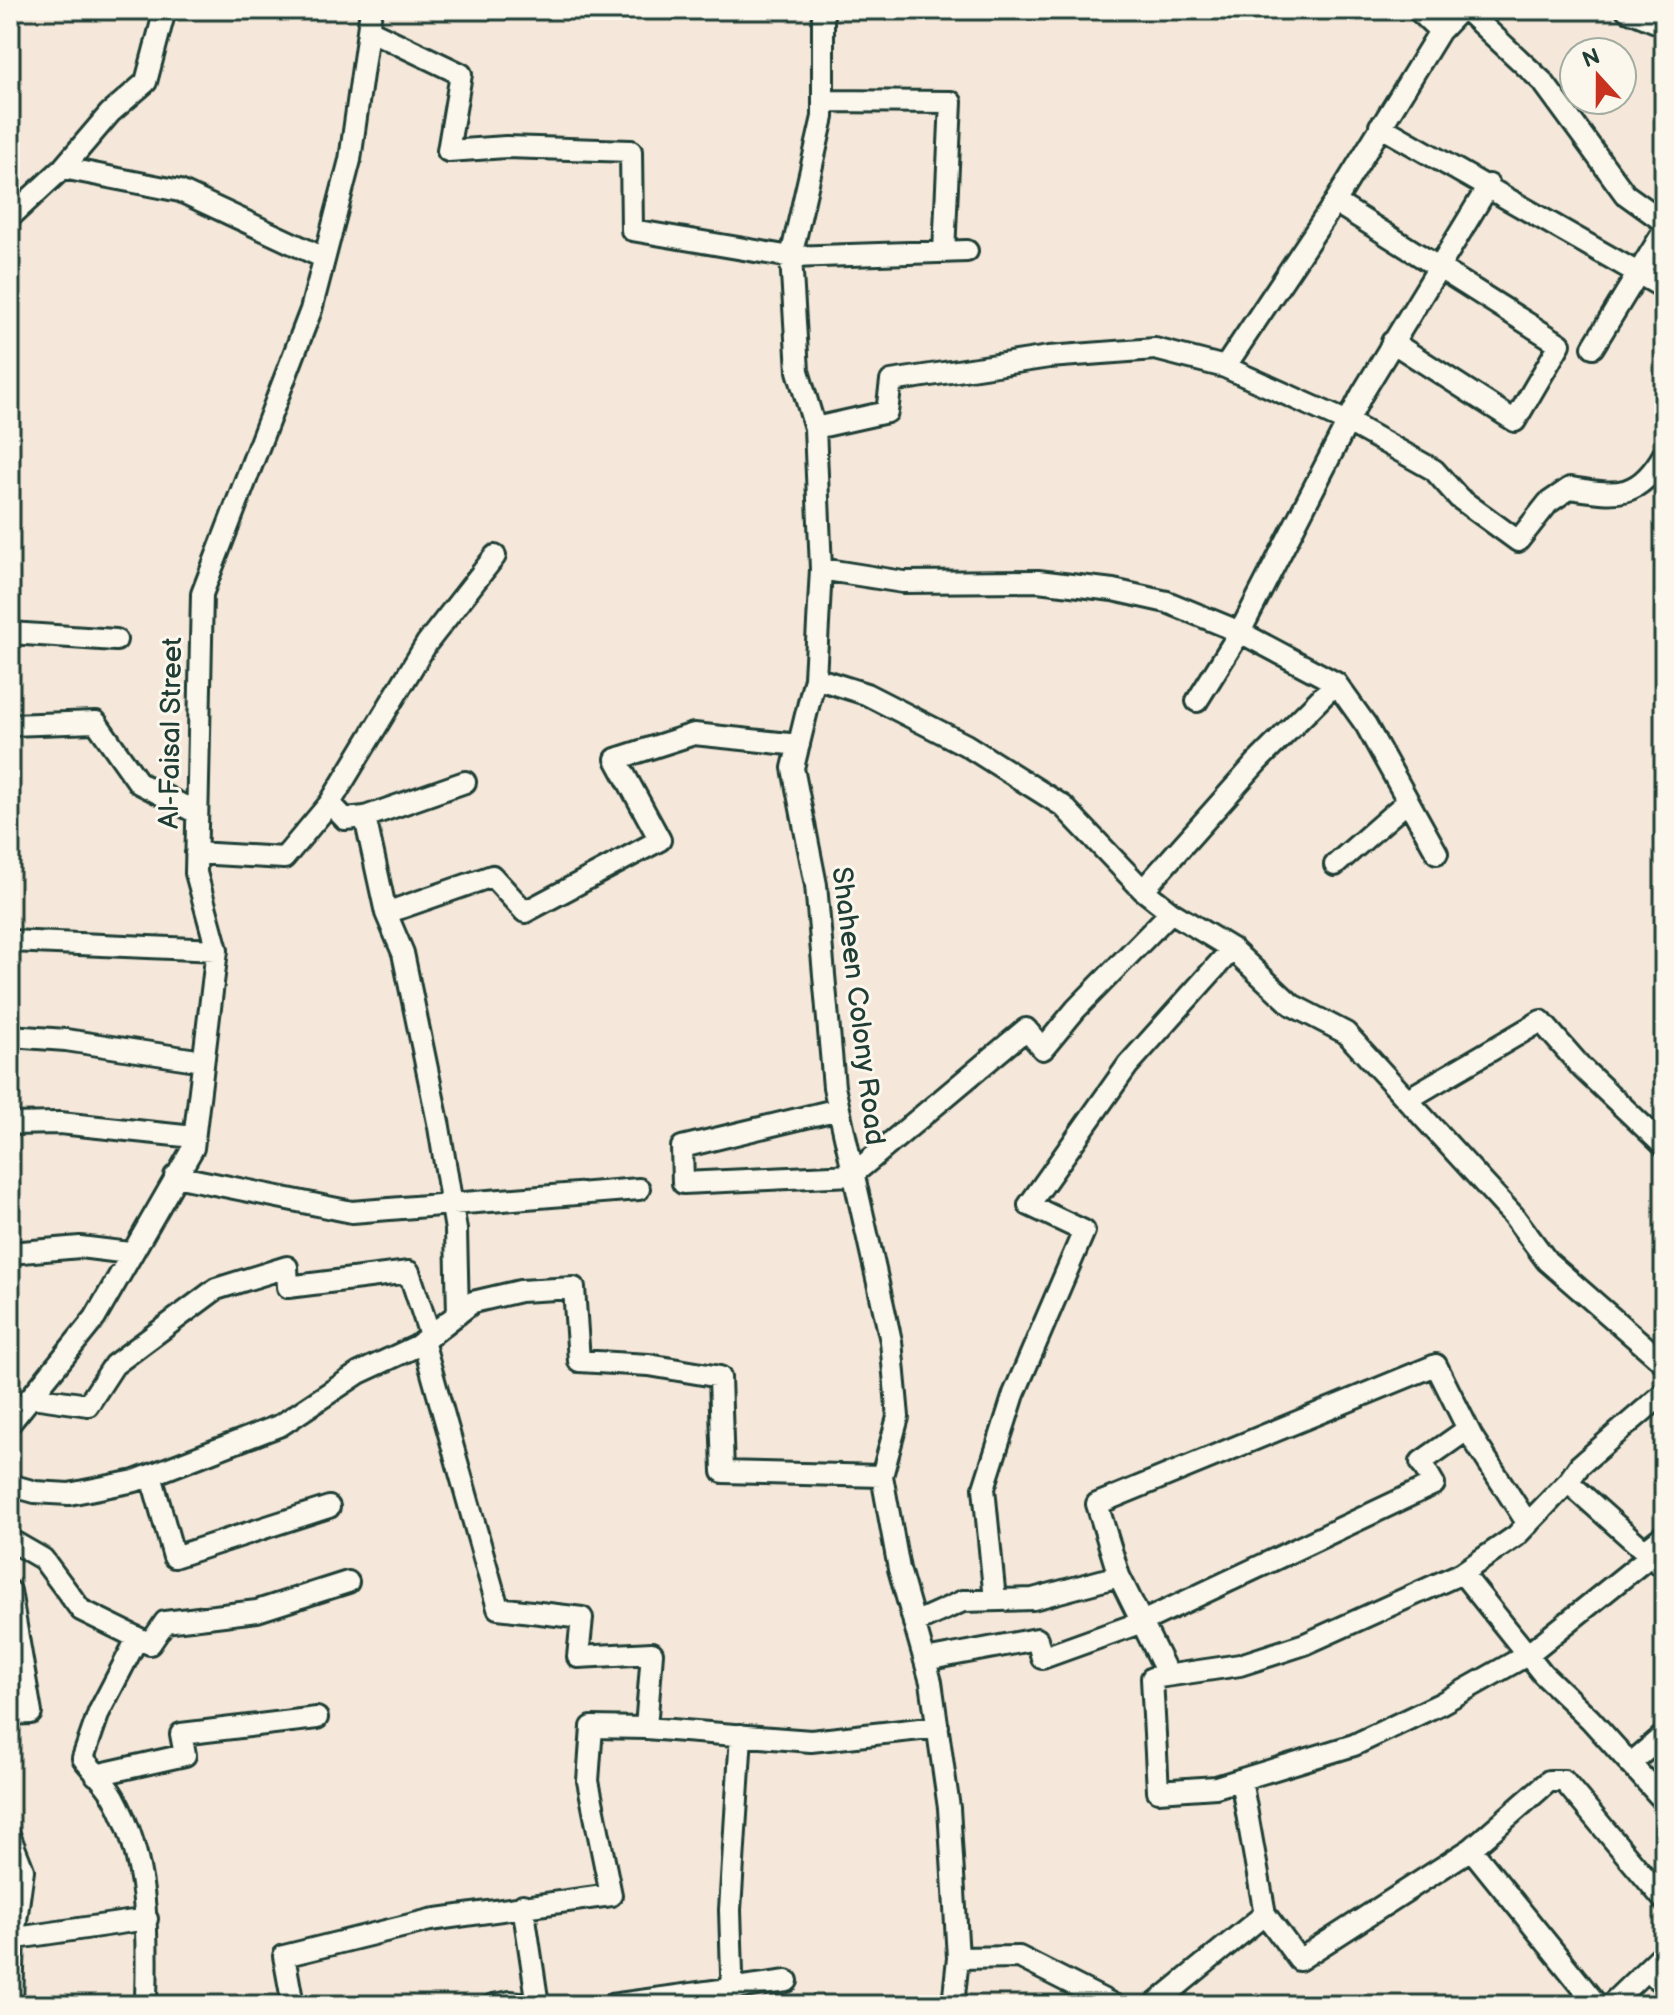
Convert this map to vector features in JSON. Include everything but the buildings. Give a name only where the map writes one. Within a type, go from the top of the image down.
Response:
[{"type":"street","points":[[10,217],[63,168],[110,113],[146,82],[165,10]]},
{"type":"street","name":"Shaheen Colony Road","points":[[823,10],[823,117],[791,257],[798,371],[815,428],[821,569],[815,678],[793,768],[816,885],[839,1109],[891,1341],[898,1417],[882,1476],[899,1569],[925,1660],[949,1808],[958,1958],[953,2005]]},
{"type":"street","points":[[1418,10],[1440,31]]},
{"type":"street","points":[[1225,367],[1335,202],[1440,31],[1460,10]]},
{"type":"street","points":[[1466,10],[1543,82],[1625,194],[1664,222]]},
{"type":"street","points":[[1627,10],[1656,22]]},
{"type":"street","points":[[370,20],[461,74],[448,151],[506,147],[631,151],[632,230],[791,257],[967,251]]},
{"type":"street","name":"Al-Faisal Street","points":[[10,1423],[95,1318],[129,1253],[193,1148],[217,950],[196,873],[202,594],[311,310],[350,160],[370,20]]},
{"type":"street","points":[[823,101],[951,102],[944,252]]},
{"type":"street","points":[[1380,126],[1489,185],[1664,288]]},
{"type":"street","points":[[63,168],[180,191],[324,258]]},
{"type":"street","points":[[1197,701],[1240,632],[1296,518],[1392,342],[1489,185]]},
{"type":"street","points":[[1335,202],[1560,344],[1515,421],[1392,342]]},
{"type":"street","points":[[1593,347],[1641,274],[1664,231]]},
{"type":"street","points":[[815,428],[887,412],[891,381],[1049,357],[1155,349],[1225,367],[1350,423],[1434,470],[1459,498],[1513,541],[1518,541],[1548,503],[1570,488],[1611,494],[1632,492],[1656,469],[1664,454]]},
{"type":"street","points":[[196,853],[284,858],[330,803],[427,643],[495,556]]},
{"type":"street","points":[[821,569],[903,582],[1038,581],[1113,590],[1167,602],[1240,632],[1336,683],[1366,725],[1437,853]]},
{"type":"street","points":[[10,633],[116,640]]},
{"type":"street","points":[[815,678],[866,694],[966,745],[1063,806],[1143,890],[1171,912],[1232,949],[1292,1005],[1346,1033],[1513,1215],[1547,1261],[1664,1363]]},
{"type":"street","points":[[1143,890],[1257,762],[1336,683]]},
{"type":"street","points":[[10,725],[96,722],[139,783],[197,813]]},
{"type":"street","points":[[386,913],[492,876],[525,912],[660,840],[616,759],[694,734],[799,745]]},
{"type":"street","points":[[330,803],[345,819],[365,817],[465,782]]},
{"type":"street","points":[[1335,865],[1408,801]]},
{"type":"street","points":[[365,817],[386,913],[403,953],[451,1202],[456,1230],[458,1314]]},
{"type":"street","points":[[839,1109],[682,1147],[683,1183],[852,1175],[1026,1029],[1043,1049],[1076,1009],[1171,912]]},
{"type":"street","points":[[10,941],[217,950]]},
{"type":"street","points":[[995,1600],[984,1488],[1014,1394],[1084,1231],[1029,1205],[1128,1065],[1232,949]]},
{"type":"street","points":[[1408,1099],[1541,1021],[1582,1068],[1664,1146]]},
{"type":"street","points":[[10,1036],[66,1040],[203,1061]]},
{"type":"street","points":[[10,1124],[60,1123],[194,1137]]},
{"type":"street","points":[[175,1176],[352,1212],[639,1189]]},
{"type":"street","points":[[10,1253],[80,1247],[129,1253]]},
{"type":"street","points":[[32,1397],[88,1405],[114,1365],[216,1289],[287,1267],[288,1287],[409,1272],[498,1608],[582,1618],[578,1657],[652,1653],[646,1728]]},
{"type":"street","points":[[10,1485],[35,1492],[69,1494],[151,1475],[281,1425],[305,1405],[426,1338],[473,1302],[520,1291],[574,1288],[579,1361],[649,1365],[720,1377],[723,1472],[882,1476]]},
{"type":"street","points":[[1168,1675],[1119,1576],[1097,1504],[1436,1365],[1468,1429],[1528,1524]]},
{"type":"street","points":[[1664,1393],[1580,1465],[1528,1524],[1462,1573],[1305,1644],[1240,1665],[1152,1678],[1158,1791],[1216,1787],[1241,1780],[1354,1745],[1440,1704],[1527,1655],[1653,1558],[1664,1535]]},
{"type":"street","points":[[925,1660],[1037,1639],[1042,1658],[1142,1622],[1434,1484],[1421,1462],[1468,1429]]},
{"type":"street","points":[[151,1475],[174,1557],[329,1507]]},
{"type":"street","points":[[1568,1482],[1653,1558]]},
{"type":"street","points":[[10,1540],[43,1559],[81,1610],[150,1644],[165,1622],[257,1611],[348,1582]]},
{"type":"street","points":[[1462,1573],[1527,1655],[1664,1801]]},
{"type":"street","points":[[914,1623],[963,1601],[1033,1599],[1119,1576]]},
{"type":"street","points":[[10,1591],[31,1713],[10,1714]]},
{"type":"street","points":[[137,1639],[99,1712],[83,1758],[113,1795],[135,1844],[147,1919],[146,1999],[150,2005]]},
{"type":"street","points":[[96,1775],[185,1755],[181,1734],[317,1718]]},
{"type":"street","points":[[293,2005],[284,1956],[430,1920],[611,1895],[588,1781],[592,1727],[646,1728],[811,1741],[938,1727]]},
{"type":"street","points":[[732,1997],[730,1910],[741,1735]]},
{"type":"street","points":[[1630,1764],[1664,1735]]},
{"type":"street","points":[[1241,1780],[1265,1914],[1299,1960],[1471,1849],[1549,1781],[1564,1781],[1664,1900]]},
{"type":"street","points":[[10,1837],[23,1870],[12,1939],[12,2005]]},
{"type":"street","points":[[1471,1849],[1597,2005]]},
{"type":"street","points":[[493,2005],[510,2002],[539,2005],[523,1905]]},
{"type":"street","points":[[1154,2005],[1265,1914]]},
{"type":"street","points":[[12,1939],[147,1919]]},
{"type":"street","points":[[1610,2005],[1664,1953]]},
{"type":"street","points":[[958,1958],[1019,1957],[1114,2005]]},
{"type":"street","points":[[1646,1971],[1664,1984]]},
{"type":"street","points":[[611,2005],[732,1997],[787,1981]]}]
